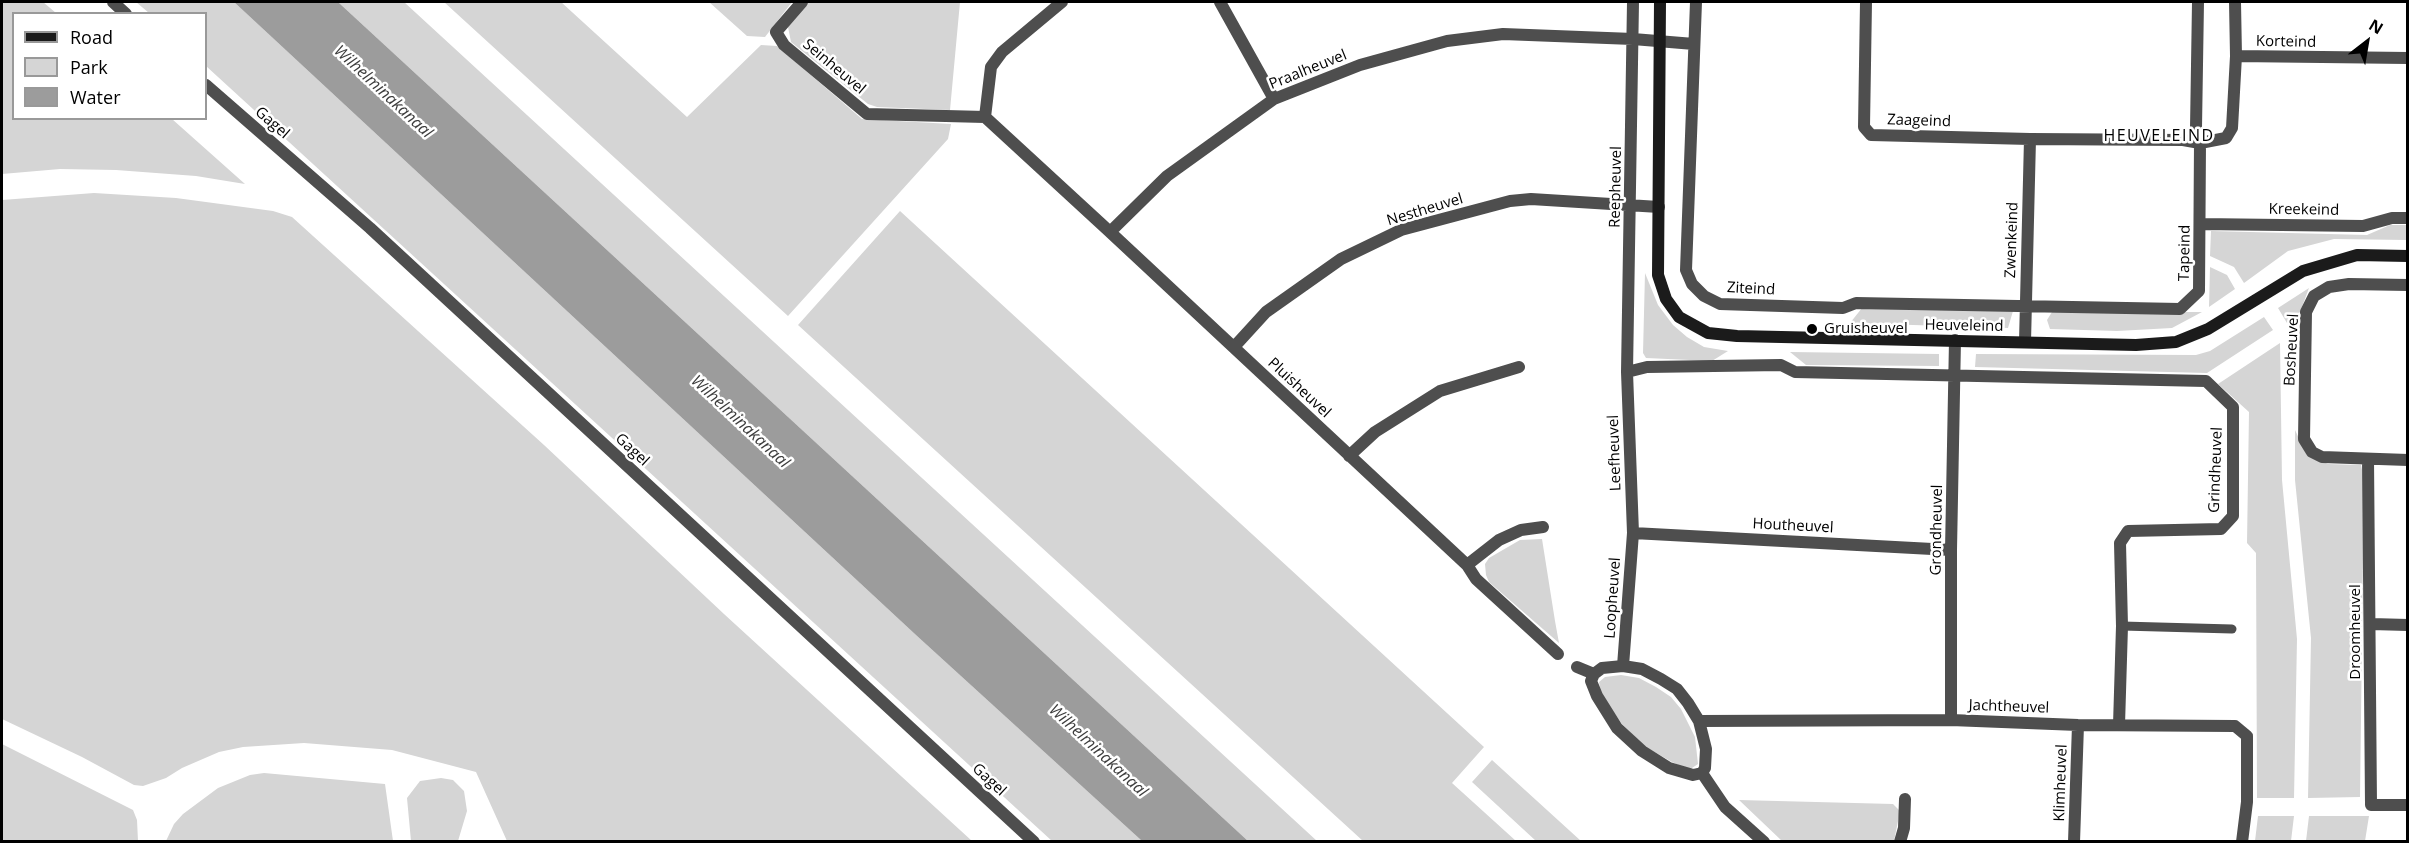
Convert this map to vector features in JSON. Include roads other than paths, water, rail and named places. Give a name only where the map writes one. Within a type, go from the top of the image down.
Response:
[{"type":"street","name":"Seinheuvel","points":[[802,2],[776,32],[784,45],[867,114],[985,117]]},
{"type":"street","points":[[1062,2],[996,59],[991,67],[985,117],[1110,232]]},
{"type":"street","points":[[1220,2],[1274,99]]},
{"type":"street","name":"Reepheuvel","points":[[1627,372],[1633,2]]},
{"type":"street","name":"Heuveleind","points":[[1660,2],[1658,275],[1666,299],[1679,317],[1708,333],[1737,336],[2136,345],[2176,342],[2208,329],[2304,271],[2357,255],[2408,256]]},
{"type":"street","name":"Ziteind","points":[[1695,2],[1686,270],[1692,284],[1704,296],[1720,304],[1843,308],[1856,303],[2025,305]]},
{"type":"street","name":"Zaageind","points":[[1866,2],[1864,126],[1871,135],[2030,139]]},
{"type":"street","name":"Tapeind","points":[[2025,305],[2180,309],[2199,291],[2200,143],[2196,128],[2198,2]]},
{"type":"street","points":[[2030,139],[2183,140],[2200,143],[2226,138],[2232,128],[2236,56],[2235,2]]},
{"type":"street","name":"Praalheuvel","points":[[1110,232],[1167,176],[1274,99],[1360,65],[1447,41],[1503,34],[1633,39],[1694,44]]},
{"type":"street","name":"Korteind","points":[[2236,56],[2408,58]]},
{"type":"street","name":"Gagel","points":[[207,86],[370,228],[1034,842]]},
{"type":"street","name":"Zwenkeind","points":[[2025,342],[2030,139]]},
{"type":"street","name":"Nestheuvel","points":[[1234,347],[1266,312],[1341,259],[1401,230],[1510,201],[1531,199],[1659,207]]},
{"type":"street","name":"Kreekeind","points":[[2200,224],[2363,226],[2392,218],[2408,218]]},
{"type":"street","name":"Pluisheuvel","points":[[1110,232],[1467,565],[1476,579],[1558,654]]},
{"type":"street","name":"Bosheuvel","points":[[2368,459],[2322,457],[2312,453],[2304,439],[2306,312],[2314,296],[2329,287],[2349,284],[2408,285]]},
{"type":"street","name":"Grondheuvel","points":[[1951,720],[1955,340]]},
{"type":"street","points":[[1627,372],[1647,367],[1781,365],[1796,372],[1954,375]]},
{"type":"street","points":[[1349,456],[1375,432],[1440,391],[1519,367]]},
{"type":"street","name":"Leefheuvel","points":[[1627,372],[1633,533]]},
{"type":"street","name":"Grindheuvel","points":[[1954,375],[2206,381],[2233,407],[2233,516],[2221,530],[2128,531],[2120,543],[2122,626],[2119,725]]},
{"type":"street","points":[[2368,459],[2408,460]]},
{"type":"street","name":"Droomheuvel","points":[[2368,459],[2371,805],[2408,805]]},
{"type":"street","points":[[1467,565],[1499,540],[1521,530],[1543,527]]},
{"type":"street","name":"Houtheuvel","points":[[1633,533],[1951,550]]},
{"type":"street","name":"Loopheuvel","points":[[1623,666],[1633,533]]},
{"type":"street","points":[[2371,624],[2408,625]]},
{"type":"street","points":[[1623,666],[1642,669],[1677,689],[1699,721],[1706,749],[1705,768],[1702,773],[1693,775],[1669,768],[1617,728],[1596,696],[1591,681],[1594,674],[1602,668],[1623,666]]},
{"type":"street","points":[[1577,667],[1594,674]]},
{"type":"street","name":"Jachtheuvel","points":[[1699,721],[1951,720],[2078,725],[2235,726],[2247,736],[2247,802],[2242,842]]},
{"type":"street","name":"Klimheuvel","points":[[2074,842],[2078,725]]},
{"type":"street","points":[[1702,773],[1725,807],[1764,842]]},
{"type":"street","points":[[1900,842],[1904,828],[1905,799]]},
{"type":"lane","points":[[2122,626],[2232,629]]},
{"type":"water","name":"Wilhelminakanaal","points":[[234,2],[338,2],[1248,841],[1142,841],[917,636]]},
{"type":"place","name":"Gruisheuvel","points":[[1812,329]]},
{"type":"district","name":"HEUVELEIND","points":[[2159,136]]}]
